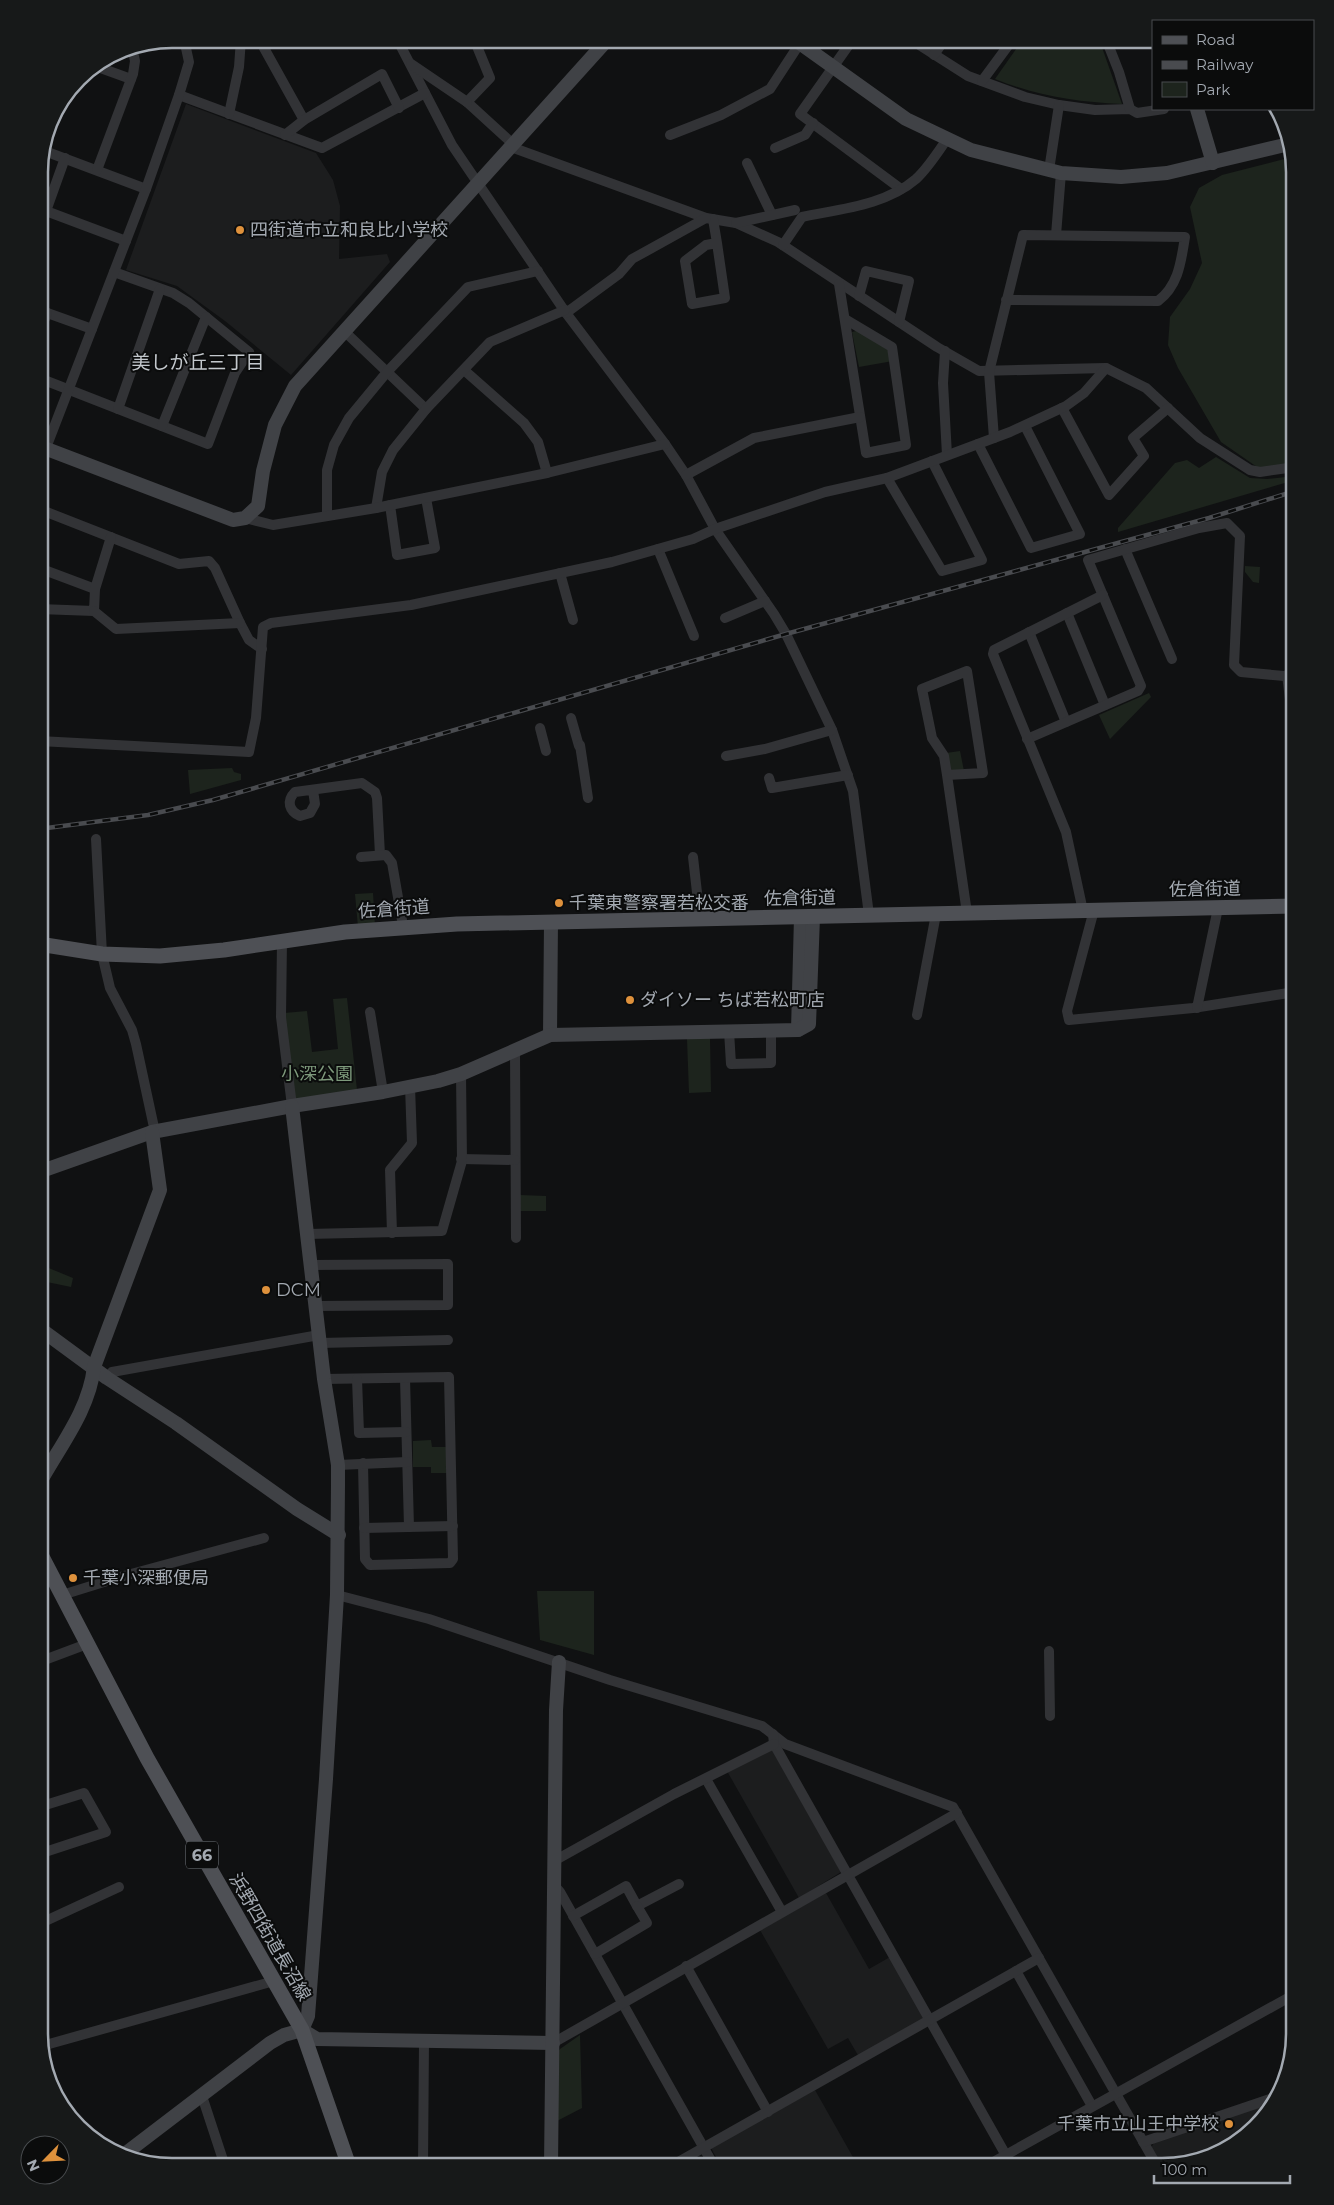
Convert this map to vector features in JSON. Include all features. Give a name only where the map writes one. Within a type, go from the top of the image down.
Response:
[{"type":"main road","name":"佐倉街道","points":[[48,945],[102,954],[160,956],[224,950],[345,932],[403,926],[1286,906]]},
{"type":"main road","name":"浜野四街道長沼線","points":[[48,1568],[147,1758],[302,2030],[346,2157]]},
{"type":"street","points":[[48,436],[69,390],[146,189],[189,62],[186,48]]},
{"type":"street","points":[[228,114],[239,67],[240,48]]},
{"type":"street","points":[[264,48],[304,120]]},
{"type":"street","points":[[402,48],[452,145],[566,311],[666,444],[686,475],[715,529],[786,634],[832,730],[848,774],[853,791],[869,915]]},
{"type":"street","points":[[467,102],[490,78],[478,48]]},
{"type":"street","points":[[245,518],[258,506],[263,471],[275,425],[296,386],[344,330],[600,48]]},
{"type":"street","points":[[670,135],[722,115],[770,89],[793,48]]},
{"type":"street","points":[[808,48],[906,119],[980,153],[1055,171],[1121,177],[1167,172],[1283,145]]},
{"type":"street","points":[[846,48],[800,114],[902,189]]},
{"type":"street","points":[[924,48],[968,76],[1025,97],[1059,105],[1095,110],[1130,109],[1137,113],[1157,110]]},
{"type":"street","points":[[934,55],[939,48]]},
{"type":"street","points":[[982,81],[1006,48]]},
{"type":"street","points":[[1110,48],[1130,109]]},
{"type":"street","points":[[97,170],[130,79],[135,61],[134,54]]},
{"type":"street","points":[[410,63],[467,102],[512,146],[709,218],[736,223],[783,245],[839,284],[979,371],[1106,368],[1146,388],[1200,438],[1250,470],[1260,472],[1286,468]]},
{"type":"street","points":[[102,69],[130,79]]},
{"type":"street","points":[[285,135],[304,120],[382,74],[399,108]]},
{"type":"street","points":[[179,95],[322,148],[425,93]]},
{"type":"street","points":[[1056,236],[1055,171],[1059,105]]},
{"type":"street","points":[[1197,110],[1213,163]]},
{"type":"street","points":[[775,148],[805,134],[813,123]]},
{"type":"street","points":[[783,245],[802,217],[870,202],[902,189],[916,179],[947,139]]},
{"type":"street","points":[[49,153],[146,189]]},
{"type":"street","points":[[48,196],[65,158]]},
{"type":"street","points":[[747,163],[772,215]]},
{"type":"street","points":[[736,223],[795,210]]},
{"type":"street","points":[[48,211],[126,241]]},
{"type":"street","points":[[709,218],[717,243],[725,298],[692,304],[685,261],[706,245],[717,243]]},
{"type":"street","points":[[376,508],[382,472],[393,450],[426,409],[490,342],[503,334],[566,311],[619,274],[632,259],[709,218]]},
{"type":"street","points":[[994,438],[989,372],[1006,300],[1023,235],[1185,237],[1178,276],[1166,295],[1158,301],[1006,300]]},
{"type":"street","points":[[327,516],[327,470],[334,445],[350,418],[387,372],[468,286],[538,271]]},
{"type":"street","points":[[859,296],[866,271],[909,281],[899,322]]},
{"type":"street","points":[[48,382],[208,444],[235,374],[249,352],[189,303],[160,289],[114,272]]},
{"type":"street","points":[[839,284],[866,453],[906,445],[892,347],[845,319]]},
{"type":"street","points":[[118,409],[160,289]]},
{"type":"street","points":[[48,313],[92,329]]},
{"type":"street","points":[[162,426],[206,316]]},
{"type":"street","points":[[344,330],[426,409]]},
{"type":"street","points":[[945,351],[943,383],[947,455]]},
{"type":"street","points":[[48,741],[249,752],[256,718],[263,627],[271,623],[411,605],[612,562],[693,539],[715,529],[825,492],[887,478],[1025,426],[1062,408],[1084,393],[1106,368]]},
{"type":"street","points":[[464,370],[524,423],[538,442],[547,473]]},
{"type":"street","points":[[1062,408],[1108,495],[1144,456],[1133,438],[1168,408]]},
{"type":"street","points":[[686,475],[754,438],[784,430],[860,417]]},
{"type":"street","points":[[978,444],[1031,548],[1080,534],[1025,426]]},
{"type":"street","points":[[48,449],[233,520],[245,518],[273,525],[426,498],[547,473],[666,444]]},
{"type":"street","points":[[887,478],[942,571],[982,560],[932,461]]},
{"type":"street","points":[[390,505],[398,555],[435,548],[426,498]]},
{"type":"street","points":[[48,512],[179,564],[209,560],[215,568],[249,640],[262,649]]},
{"type":"street","points":[[1027,739],[1138,691],[1141,686],[1088,560],[1199,528],[1228,523],[1240,536],[1234,665],[1240,672],[1286,676]]},
{"type":"street","points":[[94,611],[95,589],[111,537]]},
{"type":"street","points":[[658,549],[694,636]]},
{"type":"street","points":[[1125,549],[1172,659]]},
{"type":"street","points":[[48,571],[95,589]]},
{"type":"street","points":[[560,573],[573,620]]},
{"type":"street","points":[[1103,595],[994,650],[993,654],[1066,832],[1088,911],[1068,1011],[1069,1020],[1197,1008],[1286,993]]},
{"type":"street","points":[[725,618],[765,601]]},
{"type":"street","points":[[48,609],[94,611],[116,629],[240,623]]},
{"type":"street","points":[[1067,613],[1105,706]]},
{"type":"street","points":[[1030,632],[1066,722]]},
{"type":"street","points":[[947,775],[983,773],[967,671],[922,689],[932,738],[944,756],[967,913]]},
{"type":"street","points":[[571,718],[579,745],[588,798]]},
{"type":"street","points":[[540,728],[546,751]]},
{"type":"street","points":[[726,756],[766,749],[832,730]]},
{"type":"street","points":[[769,778],[772,788],[848,774]]},
{"type":"street","points":[[313,790],[362,783],[375,792],[377,798],[380,855]]},
{"type":"street","points":[[48,1469],[78,1417],[90,1388],[94,1368],[160,1190],[154,1132],[136,1044],[132,1030],[110,988],[102,954],[96,838]]},
{"type":"street","points":[[361,857],[386,855],[392,863],[403,926]]},
{"type":"street","points":[[693,857],[700,919]]},
{"type":"street","points":[[1197,1008],[1218,908]]},
{"type":"street","points":[[917,1015],[936,914]]},
{"type":"street","points":[[48,1169],[154,1132],[438,1081],[461,1074],[550,1035],[798,1030],[809,1024],[807,917]]},
{"type":"street","points":[[550,1035],[551,922]]},
{"type":"street","points":[[282,941],[281,1017],[324,1379],[338,1465],[339,1535],[337,1595],[311,1998],[308,2016],[302,2030]]},
{"type":"street","points":[[370,1012],[383,1092]]},
{"type":"street","points":[[728,1031],[731,1064],[771,1062],[771,1030]]},
{"type":"street","points":[[515,1051],[516,1238]]},
{"type":"street","points":[[307,1234],[442,1232],[461,1159],[461,1074]]},
{"type":"street","points":[[392,1233],[390,1170],[412,1143],[410,1086]]},
{"type":"street","points":[[461,1159],[515,1160]]},
{"type":"street","points":[[311,1265],[448,1264],[448,1305],[316,1306]]},
{"type":"street","points":[[48,1335],[107,1378],[176,1423],[297,1509],[339,1535]]},
{"type":"street","points":[[107,1378],[112,1372],[320,1339],[448,1340]]},
{"type":"street","points":[[324,1379],[449,1376],[454,1559],[450,1563],[370,1565],[365,1559],[362,1463]]},
{"type":"street","points":[[405,1378],[409,1527]]},
{"type":"street","points":[[357,1379],[359,1433],[406,1432]]},
{"type":"street","points":[[338,1465],[407,1462]]},
{"type":"street","points":[[364,1528],[453,1526]]},
{"type":"street","points":[[62,1595],[120,1577],[264,1538]]},
{"type":"street","points":[[337,1595],[429,1620],[610,1680],[762,1726],[774,1739],[847,1875],[1007,2158]]},
{"type":"street","points":[[48,1659],[87,1644]]},
{"type":"street","points":[[1050,1651],[1050,1716]]},
{"type":"street","points":[[551,2157],[556,1710],[559,1662]]},
{"type":"street","points":[[554,1861],[774,1739]]},
{"type":"street","points":[[774,1739],[954,1806],[1152,2158]]},
{"type":"street","points":[[706,1778],[782,1912]]},
{"type":"street","points":[[48,1804],[84,1793],[106,1832],[48,1851]]},
{"type":"street","points":[[131,2150],[270,2043],[284,2035],[302,2030],[316,2039],[552,2043],[957,1813]]},
{"type":"street","points":[[638,1906],[679,1884]]},
{"type":"street","points":[[554,1885],[574,1916],[709,2158]]},
{"type":"street","points":[[574,1916],[626,1886],[647,1923],[594,1954]]},
{"type":"street","points":[[48,1920],[119,1887]]},
{"type":"street","points":[[687,2158],[1039,1958]]},
{"type":"street","points":[[686,1966],[768,2112]]},
{"type":"street","points":[[1016,1971],[1092,2106]]},
{"type":"street","points":[[48,2044],[274,1981]]},
{"type":"street","points":[[1000,2158],[1286,1999]]},
{"type":"street","points":[[423,2157],[424,2041]]},
{"type":"street","points":[[202,2096],[222,2157]]},
{"type":"street","points":[[1143,2142],[1267,2100]]},
{"type":"shaded area","name":"四街道市立和良比小学校","points":[[186,104],[316,153],[333,180],[340,206],[339,259],[387,254],[390,262],[291,375],[225,321],[177,286],[126,270]]},
{"type":"shaded area","points":[[771,1748],[841,1872],[799,1898],[727,1771]]},
{"type":"shaded area","points":[[826,1893],[869,1969],[890,1957],[925,2020],[859,2057],[848,2038],[828,2049],[760,1930]]},
{"type":"shaded area","points":[[815,2090],[853,2158],[716,2158],[711,2148]]},
{"type":"shaded area","name":"千葉市立山王中学校","points":[[1265,2103],[1244,2127],[1231,2137],[1202,2151],[1157,2158],[1151,2148],[1155,2141]]},
{"type":"green space","points":[[1017,48],[1102,48],[1122,104],[1088,102],[1057,97],[1026,90],[995,79]]},
{"type":"green space","points":[[1285,159],[1286,466],[1260,469],[1221,442],[1178,368],[1168,345],[1170,317],[1190,289],[1202,263],[1190,207],[1199,188],[1222,175]]},
{"type":"green space","points":[[860,330],[888,348],[893,361],[859,367],[852,332]]},
{"type":"green space","points":[[1216,457],[1250,478],[1286,477],[1286,483],[1118,532],[1118,528],[1175,463],[1187,460],[1199,468]]},
{"type":"green space","points":[[1245,566],[1260,567],[1259,583],[1253,582],[1245,572]]},
{"type":"green space","points":[[1149,693],[1151,697],[1110,739],[1099,715]]},
{"type":"green space","points":[[960,751],[964,771],[954,772],[949,769],[946,753]]},
{"type":"green space","points":[[232,768],[234,772],[241,774],[241,780],[190,794],[188,770]]},
{"type":"green space","points":[[373,893],[375,926],[358,927],[355,894]]},
{"type":"green space","name":"小深公園","points":[[347,998],[357,1090],[294,1100],[284,1013],[307,1011],[312,1052],[338,1049],[333,999]]},
{"type":"green space","points":[[710,1038],[711,1092],[689,1093],[687,1039]]},
{"type":"green space","points":[[520,1195],[546,1196],[546,1211],[520,1211]]},
{"type":"green space","points":[[48,1268],[73,1278],[71,1287],[48,1282]]},
{"type":"green space","points":[[431,1440],[432,1447],[448,1447],[448,1473],[431,1473],[431,1467],[413,1467],[413,1441]]},
{"type":"green space","points":[[537,1591],[594,1591],[594,1655],[540,1640]]},
{"type":"green space","points":[[580,2035],[582,2108],[557,2121],[556,2054]]},
{"type":"railway","points":[[48,828],[148,815],[213,800],[786,634],[1209,518],[1286,494]]},
{"type":"place","name":"四街道市立和良比小学校","points":[[240,230]]},
{"type":"place","name":"千葉東警察署若松交番","points":[[559,903]]},
{"type":"place","name":"ダイソー ちば若松町店","points":[[630,1000]]},
{"type":"place","name":"DCM","points":[[266,1290]]},
{"type":"place","name":"千葉小深郵便局","points":[[73,1578]]},
{"type":"place","name":"千葉市立山王中学校","points":[[1229,2124]]},
{"type":"district","name":"美しが丘三丁目","points":[[198,362]]}]
